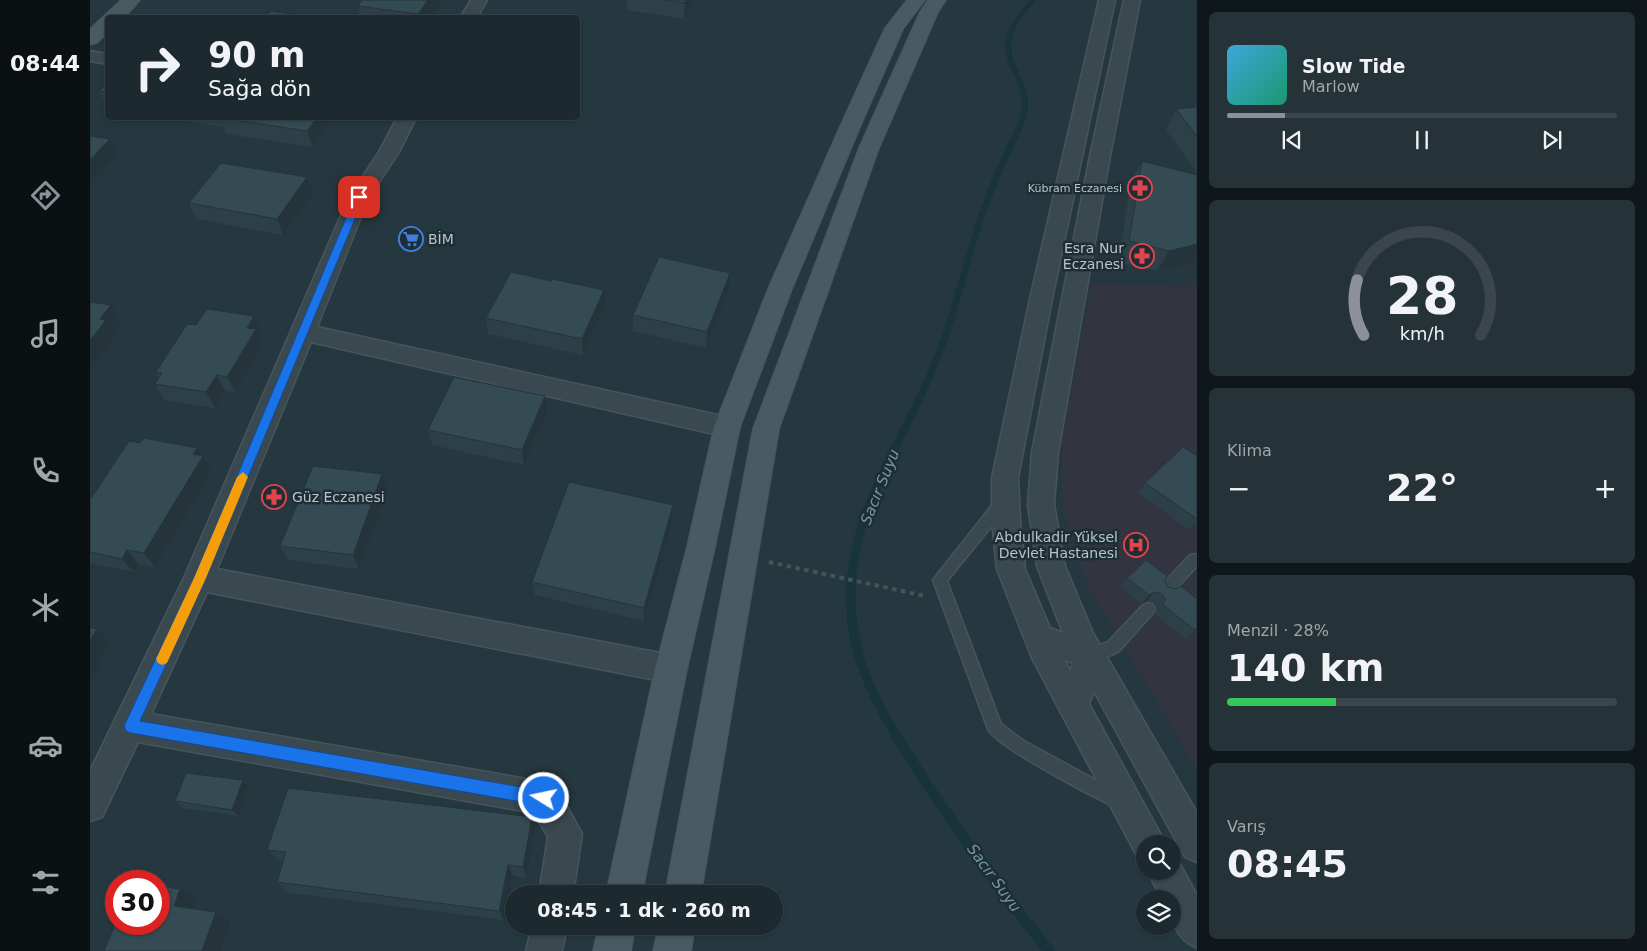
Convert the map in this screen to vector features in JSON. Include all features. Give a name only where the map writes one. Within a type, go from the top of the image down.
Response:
[{"type":"street","points":[[115,15],[131,0]]},
{"type":"street","points":[[470,15],[479,0]]},
{"type":"street","points":[[626,885],[671,668],[701,547],[727,427],[780,288],[853,120],[894,28],[916,0]]},
{"type":"street","points":[[685,885],[766,429],[868,148],[929,12],[937,0]]},
{"type":"street","points":[[1107,0],[1037,318],[1005,478],[1005,499],[1011,569],[1047,658],[1144,835]]},
{"type":"street","points":[[1132,0],[1100,156],[1045,452],[1041,505],[1051,566],[1082,640],[1197,846]]},
{"type":"street","points":[[90,39],[105,25]]},
{"type":"street","points":[[90,56],[105,58]]},
{"type":"street","points":[[90,805],[131,726],[200,578],[359,197],[389,152],[405,120]]},
{"type":"street","points":[[303,332],[727,427]]},
{"type":"street","points":[[200,578],[671,668]]},
{"type":"street","points":[[1039,638],[1090,656]]},
{"type":"street","points":[[1073,706],[1090,656]]},
{"type":"street","points":[[131,726],[544,798],[565,834],[557,885]]},
{"type":"street","points":[[1170,880],[1197,930]]},
{"type":"street","points":[[544,951],[548,935]]},
{"type":"street","points":[[612,951],[615,935]]},
{"type":"street","points":[[672,951],[675,935]]},
{"type":"lane","points":[[1005,499],[940,580],[995,729],[1017,745],[1129,806]]},
{"type":"lane","points":[[1166,590],[1196,561]]},
{"type":"lane","points":[[1090,656],[1113,647],[1148,609]]},
{"type":"path","points":[[744,557],[948,601]]},
{"type":"shaded area","name":"Abdulkadir Yüksel Devlet Hastanesi","points":[[1092,284],[1197,286],[1197,769],[1087,584],[1062,506],[1062,436]]},
{"type":"building","points":[[362,0],[428,0],[418,14],[358,6]]},
{"type":"building","points":[[665,0],[686,0],[685,3]]},
{"type":"building","points":[[271,11],[294,15],[268,15]]},
{"type":"building","points":[[105,86],[105,92],[99,91]]},
{"type":"building","points":[[1197,107],[1197,136],[1176,109]]},
{"type":"building","points":[[234,120],[315,120],[307,131]]},
{"type":"building","points":[[90,136],[110,139],[90,160]]},
{"type":"building","points":[[1142,161],[1197,175],[1197,244],[1169,251],[1129,241]]},
{"type":"building","points":[[221,163],[307,177],[277,219],[189,203]]},
{"type":"building","points":[[659,257],[730,273],[707,332],[633,315]]},
{"type":"building","points":[[511,272],[604,290],[582,339],[486,318]]},
{"type":"building","points":[[90,302],[111,305],[100,319],[106,320],[90,341]]},
{"type":"building","points":[[207,309],[254,316],[247,328],[256,329],[227,377],[217,375],[206,392],[155,384],[162,373],[156,372],[187,324],[196,325]]},
{"type":"building","points":[[454,377],[545,396],[522,450],[428,430]]},
{"type":"building","points":[[144,438],[197,448],[193,454],[203,456],[144,553],[127,550],[122,559],[90,552],[90,500],[129,441],[140,443]]},
{"type":"building","points":[[1183,447],[1197,456],[1197,519],[1145,483]]},
{"type":"building","points":[[313,466],[382,474],[353,555],[280,546]]},
{"type":"building","points":[[569,482],[673,505],[644,608],[532,582]]},
{"type":"building","points":[[1146,560],[1167,576],[1165,582],[1168,587],[1175,589],[1181,586],[1197,599],[1197,628],[1195,630],[1163,605],[1165,599],[1162,594],[1155,592],[1149,595],[1127,578]]},
{"type":"building","points":[[90,627],[97,629],[90,641]]},
{"type":"building","points":[[186,773],[243,780],[232,810],[175,801]]},
{"type":"building","points":[[288,788],[532,817],[523,867],[508,865],[499,911],[277,882],[286,852],[267,850]]},
{"type":"building","points":[[170,888],[180,889],[174,906],[216,912],[202,951],[104,951],[111,935],[170,935]]},
{"type":"waterway","name":"Sacır Suyu","points":[[1033,0],[1015,21],[1008,39],[1008,53],[1024,92],[1025,106],[1020,124],[983,212],[941,349],[924,389],[888,462],[867,512],[853,564],[850,596],[852,625],[858,654],[880,707],[956,827],[1049,951]]},
{"type":"slow traffic","points":[[162,659],[200,578],[243,477]]},
{"type":"place","name":"Kübram Eczanesi","points":[[1140,188]]},
{"type":"place","name":"BİM","points":[[411,239]]},
{"type":"place","name":"Esra Nur Eczanesi","points":[[1142,256]]},
{"type":"place","name":"Güz Eczanesi","points":[[274,497]]},
{"type":"place","name":"Abdulkadir Yüksel Devlet Hastanesi","points":[[1136,545]]},
{"type":"route","points":[[359,197],[200,578],[131,726],[544,798]]}]
